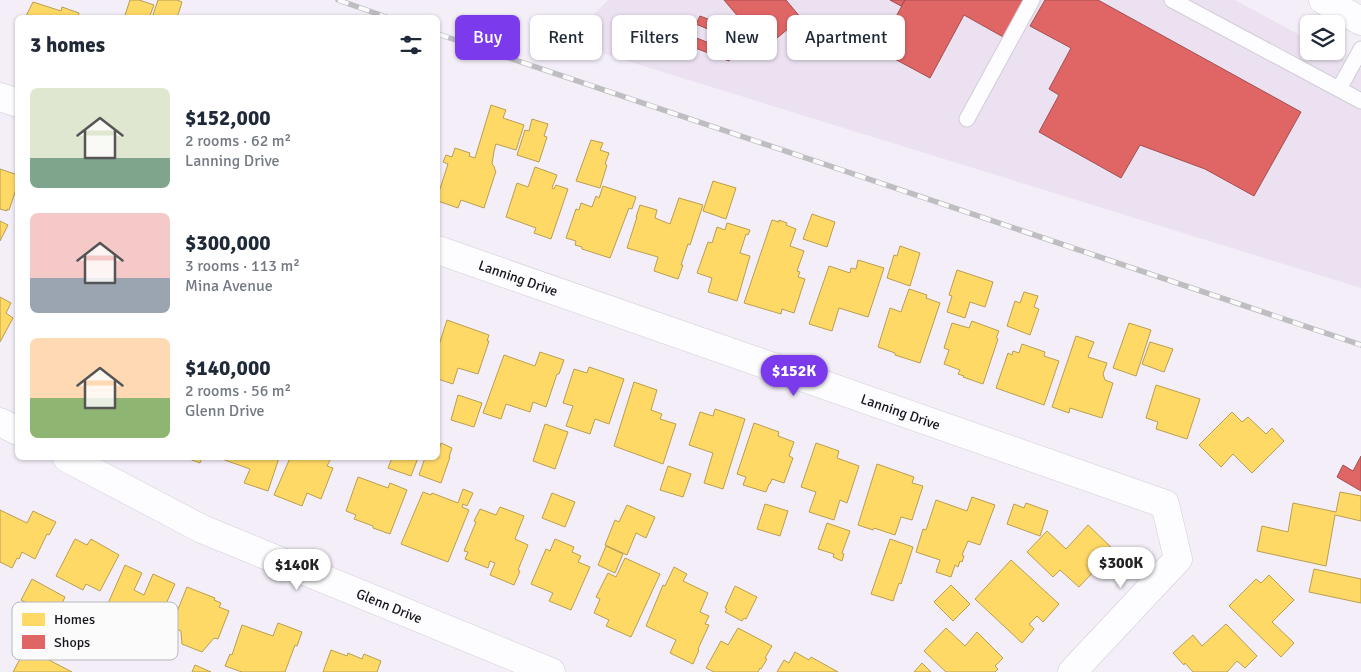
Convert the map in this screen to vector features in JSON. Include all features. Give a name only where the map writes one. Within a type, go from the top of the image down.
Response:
[{"type":"street","points":[[1323,0],[1361,21]]},
{"type":"street","points":[[0,97],[15,102]]},
{"type":"street","name":"Lanning Drive","points":[[440,251],[1165,504],[1178,559],[1072,672]]},
{"type":"street","points":[[0,422],[15,430]]},
{"type":"street","name":"Glenn Drive","points":[[71,460],[202,528],[551,672]]},
{"type":"lane","points":[[968,119],[1032,0]]},
{"type":"lane","points":[[1172,0],[1361,101]]},
{"type":"lane","points":[[1339,89],[1361,49]]},
{"type":"shaded area","points":[[608,0],[1235,0],[1300,35],[1300,60],[1345,60],[1361,69],[1361,288],[624,60],[697,60],[697,15],[612,15],[612,56],[602,53],[602,15],[593,15]]},
{"type":"building: Homes","points":[[130,0],[139,0],[154,5],[150,15],[125,15]]},
{"type":"building: Homes","points":[[158,0],[177,0],[182,2],[178,15],[153,15]]},
{"type":"building: Homes","points":[[33,2],[61,11],[62,7],[79,13],[79,15],[26,15]]},
{"type":"building: Homes","points":[[491,105],[506,110],[503,118],[524,125],[516,150],[496,144],[492,164],[496,171],[484,208],[461,200],[458,208],[440,202],[440,189],[448,164],[443,162],[446,155],[452,157],[455,148],[470,153],[469,156],[475,158]]},
{"type":"building: Homes","points":[[532,119],[548,124],[544,136],[547,137],[539,162],[517,155],[525,130],[529,131]]},
{"type":"building: Homes","points":[[591,140],[603,143],[600,150],[609,153],[600,188],[576,181]]},
{"type":"building: Homes","points":[[535,167],[557,175],[552,188],[554,189],[556,185],[568,189],[551,239],[534,233],[536,228],[506,217],[517,183],[528,187]]},
{"type":"building: Homes","points":[[0,169],[15,174],[15,193],[9,210],[0,209]]},
{"type":"building: Homes","points":[[713,181],[736,188],[726,219],[703,211]]},
{"type":"building: Homes","points":[[603,186],[636,197],[632,209],[629,208],[610,258],[582,249],[582,247],[575,245],[576,241],[566,238],[576,209],[579,210],[581,203],[592,207],[596,196],[599,198]]},
{"type":"building: Homes","points":[[679,198],[703,205],[690,245],[688,244],[678,279],[654,271],[658,257],[627,248],[640,205],[657,210],[655,218],[670,224]]},
{"type":"building: Homes","points":[[812,214],[835,222],[827,247],[803,239]]},
{"type":"building: Homes","points":[[772,220],[787,223],[786,225],[796,229],[790,246],[804,251],[797,271],[800,272],[798,277],[805,279],[794,313],[782,309],[781,314],[744,303]]},
{"type":"building: Homes","points":[[0,221],[8,225],[0,241]]},
{"type":"building: Homes","points":[[727,223],[750,230],[748,235],[746,234],[740,253],[750,256],[737,301],[708,292],[712,278],[697,273],[708,242],[712,243],[717,227],[725,230]]},
{"type":"building: Homes","points":[[900,246],[920,253],[910,286],[887,278],[894,255],[897,256]]},
{"type":"building: Homes","points":[[858,260],[884,268],[868,317],[839,308],[832,331],[809,324],[829,266],[850,273],[851,268],[856,269]]},
{"type":"building: Homes","points":[[957,270],[993,282],[985,307],[970,302],[965,318],[947,312],[952,296],[949,295]]},
{"type":"building: Homes","points":[[909,289],[927,295],[926,298],[940,303],[920,363],[878,347],[890,308],[901,312]]},
{"type":"building: Homes","points":[[1024,292],[1038,296],[1034,307],[1039,309],[1030,335],[1007,326],[1015,301],[1020,303]]},
{"type":"building: Homes","points":[[0,297],[11,303],[6,313],[13,318],[0,342]]},
{"type":"building: Homes","points":[[447,320],[489,335],[487,341],[489,341],[478,374],[458,368],[453,384],[440,380],[440,342]]},
{"type":"building: Homes","points":[[972,321],[999,331],[983,384],[963,377],[958,374],[960,370],[944,364],[949,350],[944,348],[952,323],[969,328]]},
{"type":"building: Homes","points":[[1129,323],[1151,330],[1136,376],[1113,368]]},
{"type":"building: Homes","points":[[1076,336],[1094,342],[1088,357],[1107,363],[1103,374],[1105,380],[1113,383],[1102,418],[1070,408],[1069,413],[1052,407]]},
{"type":"building: Homes","points":[[1150,342],[1173,349],[1164,372],[1142,364]]},
{"type":"building: Homes","points":[[1022,344],[1045,352],[1044,356],[1059,361],[1044,405],[996,388],[1008,353],[1012,355],[1013,351],[1019,353]]},
{"type":"building: Homes","points":[[540,352],[564,360],[559,374],[557,374],[546,407],[533,402],[530,412],[506,404],[501,419],[483,413],[504,355],[535,366]]},
{"type":"building: Homes","points":[[589,367],[624,379],[609,424],[595,419],[590,434],[566,426],[573,406],[563,403],[574,369],[587,373]]},
{"type":"building: Homes","points":[[634,382],[657,390],[651,410],[662,414],[660,419],[676,424],[663,464],[614,446]]},
{"type":"building: Homes","points":[[1156,385],[1200,399],[1187,439],[1156,429],[1158,422],[1146,418]]},
{"type":"building: Homes","points":[[458,395],[482,403],[474,427],[451,420]]},
{"type":"building: Homes","points":[[715,409],[745,419],[723,489],[704,483],[713,453],[689,445],[700,412],[713,416]]},
{"type":"building: Homes","points":[[1232,412],[1242,422],[1248,417],[1266,434],[1272,428],[1284,441],[1252,473],[1233,454],[1221,467],[1199,445]]},
{"type":"building: Homes","points":[[754,423],[779,432],[778,436],[794,442],[789,456],[793,458],[784,483],[772,479],[766,492],[743,485],[746,477],[737,474]]},
{"type":"building: Homes","points":[[545,424],[568,432],[555,469],[533,461]]},
{"type":"building: Homes","points":[[441,443],[452,448],[441,483],[419,475],[424,460],[440,460]]},
{"type":"building: Homes","points":[[816,443],[839,451],[837,458],[859,466],[847,503],[840,500],[834,520],[809,512],[816,492],[801,487]]},
{"type":"building: Homes","points":[[225,460],[278,460],[268,491],[244,483],[250,469]]},
{"type":"building: Homes","points":[[289,460],[330,460],[327,466],[333,468],[321,499],[307,493],[302,506],[274,495]]},
{"type":"building: Homes","points":[[391,460],[417,460],[411,476],[388,468]]},
{"type":"building: Homes","points":[[877,464],[914,477],[912,483],[923,486],[912,520],[901,517],[895,535],[858,525]]},
{"type":"building: Homes","points":[[668,466],[691,474],[683,497],[660,490]]},
{"type":"building: Homes","points":[[358,477],[388,488],[390,483],[407,490],[390,534],[354,519],[356,515],[346,511]]},
{"type":"building: Homes","points":[[463,489],[473,493],[467,506],[463,504],[462,507],[469,510],[448,562],[401,544],[423,492],[431,495],[432,493],[458,503]]},
{"type":"building: Homes","points":[[1340,492],[1361,496],[1361,521],[1335,515],[1326,566],[1257,551],[1262,526],[1288,532],[1293,503],[1336,512]]},
{"type":"building: Homes","points":[[552,493],[575,502],[565,527],[542,518]]},
{"type":"building: Homes","points":[[972,497],[995,505],[980,545],[968,541],[962,555],[964,556],[962,562],[960,561],[958,567],[955,565],[951,577],[936,572],[940,560],[916,552],[923,529],[926,530],[936,500],[967,511]]},
{"type":"building: Homes","points":[[1026,503],[1048,511],[1040,536],[1007,524],[1014,504],[1024,508]]},
{"type":"building: Homes","points":[[765,504],[788,511],[780,536],[757,529]]},
{"type":"building: Homes","points":[[627,505],[655,517],[646,538],[636,533],[627,555],[605,545],[615,520],[619,522]]},
{"type":"building: Homes","points":[[500,507],[524,516],[515,539],[528,545],[514,585],[490,575],[495,563],[490,561],[488,568],[465,559],[468,552],[464,551],[480,509],[496,515]]},
{"type":"building: Homes","points":[[0,510],[27,523],[33,511],[56,522],[49,535],[47,534],[35,559],[22,552],[12,568],[0,562]]},
{"type":"building: Homes","points":[[827,523],[850,531],[842,553],[844,554],[842,561],[833,557],[834,554],[818,549]]},
{"type":"building: Homes","points":[[1088,525],[1114,550],[1079,587],[1060,570],[1053,577],[1027,552],[1047,531],[1066,549]]},
{"type":"building: Homes","points":[[75,539],[87,545],[91,539],[119,555],[100,591],[86,584],[83,590],[56,576]]},
{"type":"building: Homes","points":[[555,539],[574,547],[572,552],[581,556],[578,562],[590,567],[571,610],[549,601],[553,593],[531,584],[546,549],[550,551]]},
{"type":"building: Homes","points":[[890,539],[913,547],[901,584],[899,583],[893,601],[871,594]]},
{"type":"building: Homes","points":[[606,546],[623,554],[615,573],[598,565]]},
{"type":"building: Homes","points":[[625,558],[660,574],[631,637],[606,626],[609,620],[594,613],[600,599],[596,597],[608,573],[616,577]]},
{"type":"building: Homes","points":[[1011,560],[1059,604],[1043,622],[1037,616],[1029,624],[1034,629],[1022,643],[975,599]]},
{"type":"building: Homes","points":[[125,565],[142,573],[134,590],[144,595],[153,574],[175,584],[167,602],[109,602]]},
{"type":"building: Homes","points":[[674,567],[687,574],[683,581],[708,593],[700,612],[709,616],[705,624],[709,625],[693,664],[670,653],[676,640],[646,626],[663,585],[665,586]]},
{"type":"building: Homes","points":[[1314,569],[1361,579],[1361,603],[1309,592]]},
{"type":"building: Homes","points":[[1269,575],[1294,600],[1272,622],[1294,643],[1281,657],[1229,606],[1256,579],[1261,583]]},
{"type":"building: Homes","points":[[32,579],[65,597],[63,602],[25,602],[21,600]]},
{"type":"building: Homes","points":[[951,585],[970,604],[953,621],[934,602]]},
{"type":"building: Homes","points":[[735,586],[757,597],[746,619],[744,618],[742,621],[725,612]]},
{"type":"building: Homes","points":[[187,587],[215,598],[214,600],[221,603],[219,607],[229,611],[218,639],[214,638],[202,652],[182,644],[181,631],[178,630],[178,609]]},
{"type":"building: Homes","points":[[278,623],[302,632],[285,672],[242,672],[225,666],[230,654],[232,655],[242,625],[273,636]]},
{"type":"building: Homes","points":[[1226,624],[1257,656],[1245,668],[1237,661],[1227,672],[1193,672],[1173,653],[1193,635],[1202,646]]},
{"type":"building: Homes","points":[[738,628],[772,646],[761,669],[758,672],[714,672],[706,668],[721,641],[728,645]]},
{"type":"building: Homes","points":[[946,628],[965,646],[977,632],[1003,658],[995,666],[998,669],[995,672],[946,672],[924,651]]},
{"type":"building: Homes","points":[[331,650],[347,656],[348,653],[362,659],[364,654],[381,661],[377,672],[323,672]]},
{"type":"building: Homes","points":[[795,652],[809,660],[811,657],[838,672],[777,672],[784,660],[789,663]]},
{"type":"building: Homes","points":[[20,660],[49,660],[72,672],[13,672]]},
{"type":"building: Homes","points":[[922,663],[931,672],[914,672]]},
{"type":"building: Homes","points":[[195,665],[211,672],[192,672]]},
{"type":"building: Shops","points":[[724,0],[786,0],[798,15],[787,15],[787,30],[777,38],[777,15],[737,15]]},
{"type":"building: Shops","points":[[890,0],[905,0],[901,6]]},
{"type":"building: Shops","points":[[905,0],[1026,0],[1005,38],[964,15],[930,78],[897,60],[905,60],[905,15],[897,15]]},
{"type":"building: Shops","points":[[1045,0],[1098,0],[1301,112],[1254,196],[1205,169],[1140,145],[1121,178],[1039,132],[1059,95],[1049,89],[1071,48],[1030,26]]},
{"type":"building: Shops","points":[[700,16],[707,19],[707,29],[697,24]]},
{"type":"building: Shops","points":[[697,38],[707,42],[707,52],[697,49]]},
{"type":"building: Shops","points":[[1361,456],[1361,491],[1337,477],[1343,465],[1353,471]]},
{"type":"railway","points":[[338,0],[380,15]]},
{"type":"railway","points":[[440,35],[1361,345]]}]
